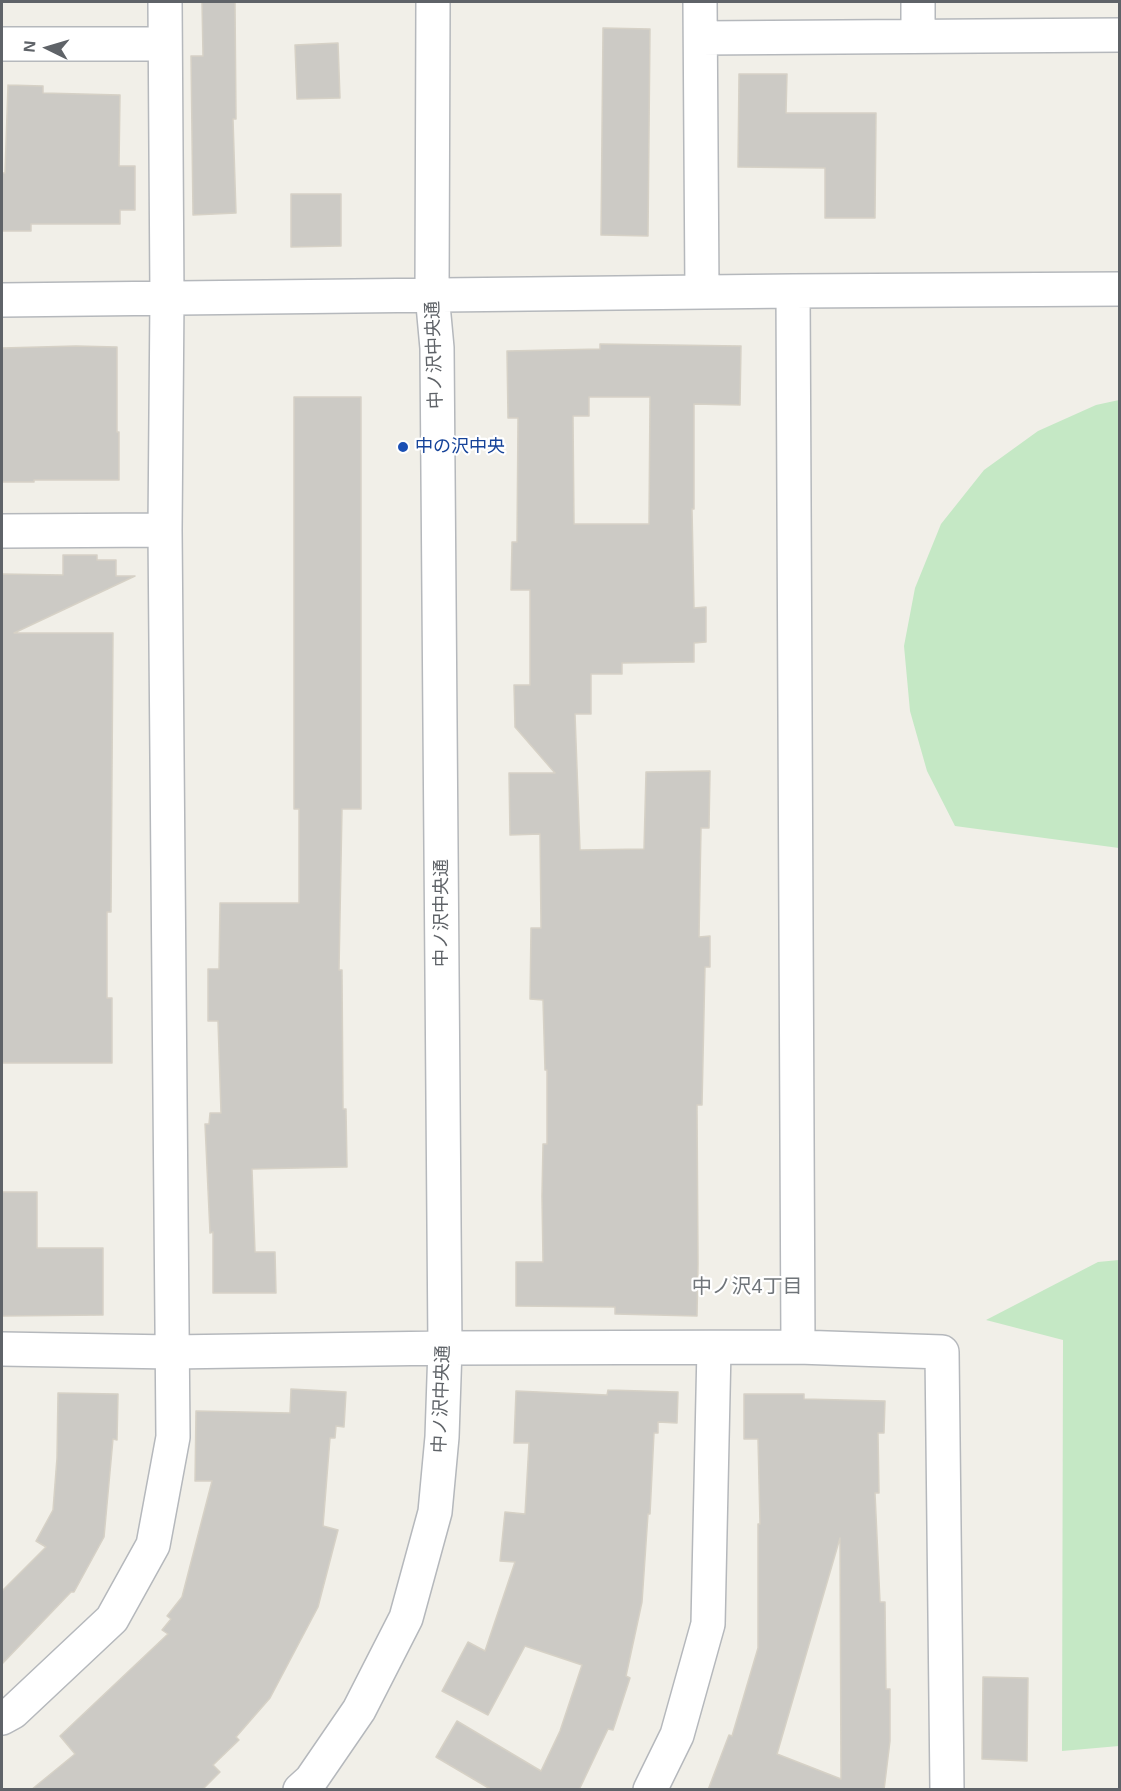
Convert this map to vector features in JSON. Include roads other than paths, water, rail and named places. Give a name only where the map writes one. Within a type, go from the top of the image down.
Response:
[{"type":"street","points":[[2,1718],[12,1712],[112,1619],[153,1545],[173,1437],[165,530],[167,298],[165,2]]},
{"type":"street","name":"中ノ沢中央通","points":[[300,1790],[310,1780],[359,1710],[406,1618],[435,1512],[442,1437],[445,1348],[437,360],[432,294],[432,2]]},
{"type":"street","points":[[700,2],[702,292]]},
{"type":"street","points":[[918,2],[918,36]]},
{"type":"street","points":[[701,38],[1119,35]]},
{"type":"street","points":[[2,44],[165,44]]},
{"type":"street","points":[[2,300],[1119,289]]},
{"type":"street","points":[[793,291],[798,1347]]},
{"type":"street","points":[[2,531],[165,530]]},
{"type":"street","points":[[2,1349],[171,1352],[445,1348],[798,1347],[942,1352],[947,1790]]},
{"type":"street","points":[[650,1790],[677,1735],[708,1624],[714,1348]]},
{"type":"place","name":"中の沢中央","points":[[403,447]]},
{"type":"district","name":"中ノ沢4丁目","points":[[747,1287]]}]
